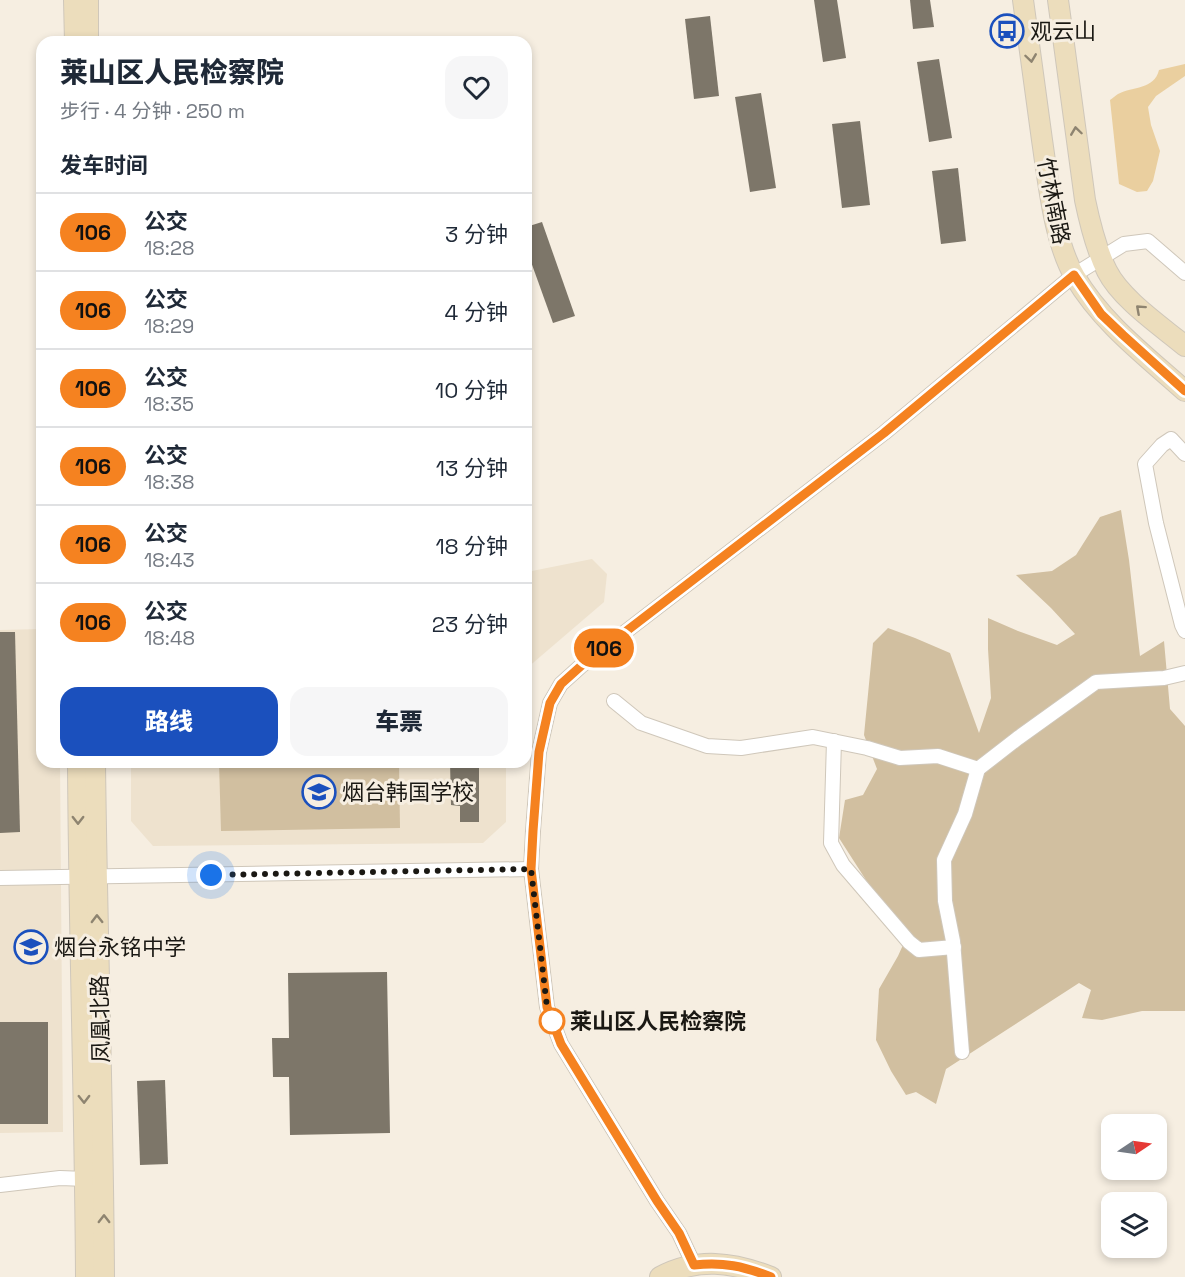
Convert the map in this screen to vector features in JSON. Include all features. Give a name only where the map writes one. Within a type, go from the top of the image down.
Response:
[{"type":"street","points":[[74,0],[75,36]]},
{"type":"street","points":[[88,0],[88,36]]},
{"type":"street","name":"竹林南路","points":[[1023,0],[1048,181],[1062,247],[1074,275],[1101,314],[1185,391]]},
{"type":"street","name":"竹林南路","points":[[1058,0],[1085,200],[1090,224],[1102,258],[1108,273],[1137,307],[1185,346]]},
{"type":"street","points":[[694,1265],[679,1233],[561,1044],[547,1007],[531,869],[539,752],[550,703],[561,684],[591,658],[884,433],[1074,275],[1124,244],[1148,241],[1185,273]]},
{"type":"street","points":[[1185,454],[1171,439],[1162,445],[1145,464],[1156,523],[1185,631]]},
{"type":"street","points":[[962,1052],[954,947],[945,901],[944,860],[965,814],[978,769],[1096,682],[1164,678],[1185,674]]},
{"type":"street","points":[[614,701],[641,723],[707,746],[741,748],[813,737],[867,748],[900,758],[938,756],[978,769]]},
{"type":"street","points":[[834,741],[831,843],[843,865],[909,942],[919,950],[954,947]]},
{"type":"street","name":"凤凰北路","points":[[78,768],[103,1164],[104,1277]]},
{"type":"street","name":"凤凰北路","points":[[86,1277],[87,877],[95,768]]},
{"type":"street","points":[[0,879],[531,869]]},
{"type":"street","points":[[0,1185],[60,1178],[86,1179]]},
{"type":"street","points":[[660,1277],[672,1270],[694,1265],[719,1264],[732,1265],[771,1277]]},
{"type":"shaded area","points":[[1185,64],[1185,76],[1156,96],[1148,107],[1151,125],[1160,151],[1153,181],[1147,191],[1137,192],[1119,184],[1110,100],[1124,91],[1153,81],[1159,70]]},
{"type":"shaded area","points":[[1121,510],[1140,656],[1164,641],[1170,709],[1185,726],[1185,1011],[1142,1011],[1102,1020],[1082,1018],[1091,990],[1079,983],[946,1069],[936,1104],[916,1092],[906,1095],[876,1040],[879,989],[908,934],[875,894],[839,838],[845,800],[863,795],[877,769],[864,735],[873,643],[888,628],[950,653],[979,733],[991,698],[988,618],[1057,645],[1075,634],[1016,575],[1052,571],[1076,555],[1100,517]]},
{"type":"shaded area","points":[[592,559],[607,574],[604,602],[532,664],[532,571]]},
{"type":"shaded area","name":"烟台永铭中学","points":[[36,629],[36,768],[60,768],[63,1132],[0,1133],[0,630]]},
{"type":"shaded area","name":"烟台韩国学校","points":[[131,768],[506,768],[506,822],[483,843],[153,846],[131,821]]},
{"type":"shaded area","points":[[219,768],[399,768],[400,828],[221,831]]},
{"type":"building","points":[[814,0],[837,0],[846,58],[823,62]]},
{"type":"building","points":[[910,0],[930,0],[934,27],[913,29]]},
{"type":"building","points":[[710,16],[719,96],[694,99],[685,19]]},
{"type":"building","points":[[939,59],[952,138],[929,142],[917,62]]},
{"type":"building","points":[[761,93],[776,188],[750,192],[735,97]]},
{"type":"building","points":[[860,121],[870,205],[842,208],[832,124]]},
{"type":"building","points":[[958,168],[966,241],[941,244],[932,171]]},
{"type":"building","points":[[542,222],[575,316],[553,323],[532,265],[532,225]]},
{"type":"building","points":[[0,632],[15,632],[20,832],[0,833]]},
{"type":"building","points":[[450,768],[479,768],[479,822],[460,822],[460,806],[451,805]]},
{"type":"building","points":[[387,972],[390,1133],[290,1135],[289,1077],[273,1077],[272,1038],[289,1038],[288,973]]},
{"type":"building","points":[[0,1022],[48,1022],[48,1124],[0,1124]]},
{"type":"building","points":[[165,1080],[168,1164],[140,1165],[137,1081]]},
{"type":"bus line","name":"106","points":[[771,1277],[732,1265],[694,1265],[679,1233],[561,1044],[547,1007],[531,869],[539,752],[550,703],[561,684],[581,666],[884,433],[1074,275],[1101,314],[1185,391]]},
{"type":"place","name":"观云山","points":[[1007,31]]},
{"type":"place","name":"烟台韩国学校","points":[[319,792]]},
{"type":"place","name":"烟台永铭中学","points":[[31,947]]},
{"type":"place","name":"莱山区人民检察院","points":[[552,1021]]},
{"type":"route","points":[[211,875],[531,869],[547,1007],[554,1026],[552,1021]]}]
